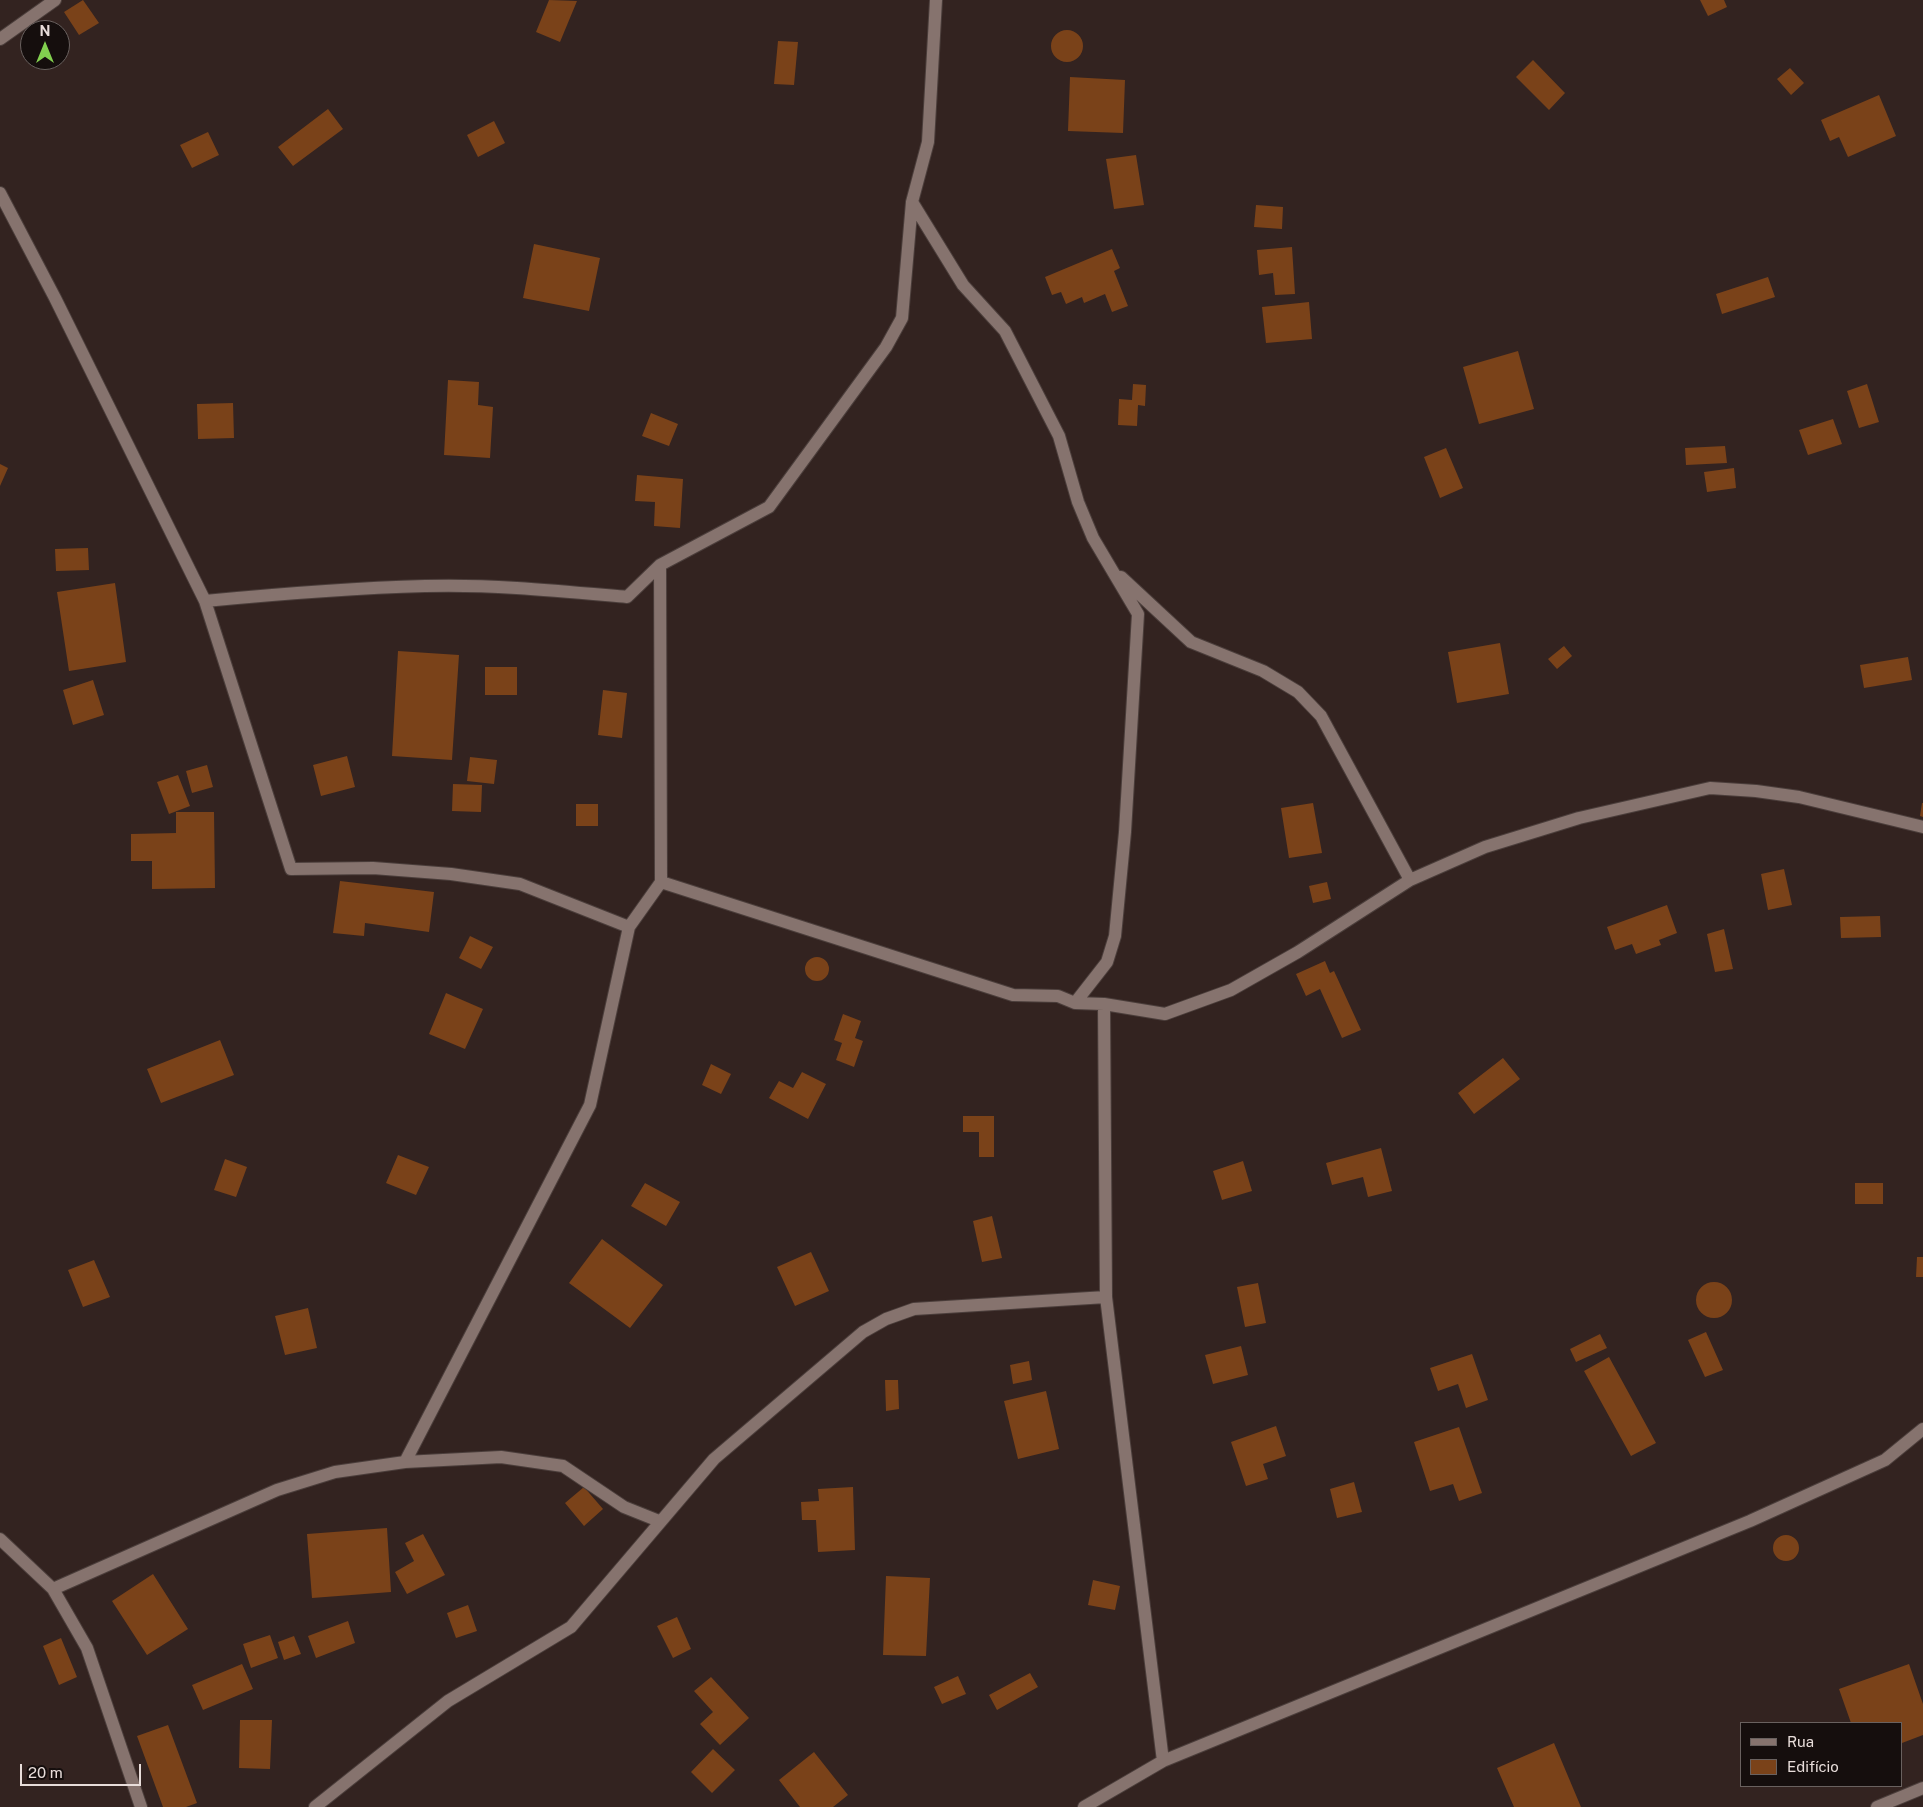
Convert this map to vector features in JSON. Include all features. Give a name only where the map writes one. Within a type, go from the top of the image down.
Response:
[{"type":"street","points":[[0,39],[55,0]]},
{"type":"street","points":[[204,601],[307,592],[427,586],[531,588],[627,597],[660,565],[769,507],[886,347],[902,318],[912,202],[928,142],[936,0]]},
{"type":"street","points":[[0,193],[55,298],[204,601],[291,869],[373,868],[451,874],[520,884],[628,928]]},
{"type":"street","points":[[912,202],[963,286],[1005,331],[1059,436],[1078,502],[1093,538],[1138,614],[1125,832],[1115,936],[1107,962],[1075,1003]]},
{"type":"street","points":[[405,1462],[590,1105],[628,928],[661,882],[660,565]]},
{"type":"street","points":[[1110,566],[1191,642],[1263,671],[1298,692],[1321,716],[1410,880]]},
{"type":"street","points":[[661,882],[1013,995],[1058,996],[1075,1003],[1104,1004],[1165,1014],[1231,990],[1298,952],[1410,880],[1485,847],[1579,818],[1710,788],[1756,791],[1799,797],[1923,827]]},
{"type":"street","points":[[1104,1004],[1106,1297],[1163,1761]]},
{"type":"street","points":[[315,1807],[448,1701],[571,1627],[659,1521],[714,1459],[863,1332],[886,1319],[914,1310],[1106,1297]]},
{"type":"street","points":[[1084,1807],[1163,1761],[1750,1521],[1885,1460],[1923,1429]]},
{"type":"street","points":[[53,1589],[277,1490],[335,1472],[405,1462],[500,1457],[563,1466],[624,1507],[659,1521]]},
{"type":"street","points":[[0,1538],[53,1589],[87,1648],[141,1807]]},
{"type":"street","points":[[1877,1807],[1923,1788]]},
{"type":"building","points":[[83,0],[99,23],[79,35],[64,12]]},
{"type":"building","points":[[549,0],[577,1],[560,42],[536,32]]},
{"type":"building","points":[[1700,0],[1724,0],[1727,7],[1708,16]]},
{"type":"building","points":[[1067,30],[1073,31],[1078,35],[1082,40],[1082,52],[1078,57],[1073,61],[1067,62],[1061,61],[1056,57],[1052,52],[1051,46],[1052,40],[1056,35],[1061,31]]},
{"type":"building","points":[[778,41],[798,42],[794,85],[774,84]]},
{"type":"building","points":[[1533,60],[1565,93],[1549,110],[1516,77]]},
{"type":"building","points":[[1790,68],[1804,83],[1791,95],[1777,79]]},
{"type":"building","points":[[1070,77],[1125,80],[1123,133],[1068,131]]},
{"type":"building","points":[[1879,95],[1896,136],[1848,157],[1839,137],[1830,141],[1821,120]]},
{"type":"building","points":[[328,109],[343,129],[293,166],[278,147]]},
{"type":"building","points":[[494,121],[505,143],[478,157],[467,135]]},
{"type":"building","points":[[208,132],[219,155],[192,168],[180,145]]},
{"type":"building","points":[[1136,155],[1144,205],[1114,209],[1106,159]]},
{"type":"building","points":[[1256,205],[1283,207],[1282,229],[1254,227]]},
{"type":"building","points":[[534,244],[600,258],[589,311],[523,298]]},
{"type":"building","points":[[1292,247],[1295,294],[1275,295],[1273,273],[1259,275],[1257,250]]},
{"type":"building","points":[[1112,249],[1120,268],[1114,271],[1128,306],[1112,312],[1105,294],[1084,303],[1082,297],[1066,304],[1061,292],[1052,295],[1045,277]]},
{"type":"building","points":[[1768,277],[1775,297],[1722,314],[1716,294]]},
{"type":"building","points":[[1309,302],[1312,339],[1266,343],[1262,307]]},
{"type":"building","points":[[1518,351],[1534,409],[1479,424],[1463,367]]},
{"type":"building","points":[[448,380],[479,382],[478,405],[493,407],[490,458],[444,455]]},
{"type":"building","points":[[1133,384],[1146,385],[1145,406],[1138,405],[1137,426],[1118,425],[1119,399],[1132,400]]},
{"type":"building","points":[[1867,384],[1879,422],[1859,428],[1847,391]]},
{"type":"building","points":[[233,403],[234,438],[198,439],[197,404]]},
{"type":"building","points":[[651,413],[678,424],[669,446],[642,436]]},
{"type":"building","points":[[1833,419],[1842,444],[1808,455],[1799,430]]},
{"type":"building","points":[[1725,446],[1727,463],[1686,465],[1685,448]]},
{"type":"building","points":[[1446,448],[1463,488],[1440,498],[1424,457]]},
{"type":"building","points":[[0,464],[8,468],[0,486]]},
{"type":"building","points":[[1734,468],[1736,488],[1707,492],[1704,472]]},
{"type":"building","points":[[637,475],[683,479],[680,528],[654,526],[655,502],[635,501]]},
{"type":"building","points":[[88,548],[89,570],[56,571],[55,549]]},
{"type":"building","points":[[115,583],[126,662],[69,671],[57,592]]},
{"type":"building","points":[[1500,643],[1509,694],[1457,703],[1448,652]]},
{"type":"building","points":[[1564,646],[1572,656],[1557,669],[1548,659]]},
{"type":"building","points":[[398,651],[459,655],[452,760],[392,756]]},
{"type":"building","points":[[1908,657],[1912,680],[1864,688],[1860,665]]},
{"type":"building","points":[[485,667],[517,667],[517,695],[485,695]]},
{"type":"building","points":[[93,680],[104,715],[73,725],[63,690]]},
{"type":"building","points":[[603,690],[627,693],[622,738],[598,735]]},
{"type":"building","points":[[347,756],[355,787],[321,796],[313,765]]},
{"type":"building","points":[[470,757],[497,760],[494,784],[467,781]]},
{"type":"building","points":[[207,765],[213,787],[192,793],[186,771]]},
{"type":"building","points":[[178,775],[190,806],[169,814],[157,782]]},
{"type":"building","points":[[453,784],[482,785],[481,812],[452,811]]},
{"type":"building","points":[[1313,803],[1322,853],[1289,858],[1281,808]]},
{"type":"building","points":[[1923,803],[1923,817],[1920,816]]},
{"type":"building","points":[[576,804],[598,804],[598,826],[576,826]]},
{"type":"building","points":[[176,812],[214,812],[215,888],[152,889],[152,861],[131,861],[131,834],[176,833]]},
{"type":"building","points":[[1784,869],[1792,905],[1768,910],[1761,874]]},
{"type":"building","points":[[340,881],[434,892],[429,932],[365,923],[364,936],[333,933]]},
{"type":"building","points":[[1327,882],[1331,899],[1313,903],[1309,886]]},
{"type":"building","points":[[1667,905],[1677,933],[1659,940],[1661,945],[1636,954],[1632,944],[1615,950],[1607,927]]},
{"type":"building","points":[[1880,916],[1881,937],[1841,938],[1840,917]]},
{"type":"building","points":[[1724,929],[1733,969],[1715,972],[1707,934]]},
{"type":"building","points":[[470,936],[493,947],[481,969],[459,958]]},
{"type":"building","points":[[817,957],[826,960],[829,969],[826,978],[817,981],[808,978],[805,969],[808,960]]},
{"type":"building","points":[[1325,961],[1330,973],[1334,971],[1361,1030],[1342,1038],[1320,989],[1306,996],[1296,974]]},
{"type":"building","points":[[446,993],[483,1009],[465,1049],[429,1034]]},
{"type":"building","points":[[843,1014],[861,1021],[855,1038],[863,1041],[854,1067],[836,1060],[842,1043],[834,1040]]},
{"type":"building","points":[[220,1040],[234,1075],[161,1103],[147,1069]]},
{"type":"building","points":[[1503,1058],[1520,1079],[1474,1114],[1458,1093]]},
{"type":"building","points":[[711,1064],[731,1074],[721,1094],[702,1085]]},
{"type":"building","points":[[802,1072],[826,1084],[808,1119],[769,1098],[779,1081],[793,1088]]},
{"type":"building","points":[[963,1116],[994,1116],[994,1157],[979,1157],[979,1132],[963,1132]]},
{"type":"building","points":[[1381,1148],[1392,1191],[1368,1197],[1363,1177],[1332,1185],[1326,1163]]},
{"type":"building","points":[[398,1155],[429,1167],[416,1195],[386,1183]]},
{"type":"building","points":[[225,1159],[247,1167],[236,1197],[214,1190]]},
{"type":"building","points":[[1243,1161],[1252,1191],[1222,1200],[1213,1171]]},
{"type":"building","points":[[645,1183],[680,1202],[666,1226],[631,1206]]},
{"type":"building","points":[[1855,1183],[1883,1183],[1883,1204],[1855,1204]]},
{"type":"building","points":[[992,1216],[1002,1258],[982,1262],[973,1221]]},
{"type":"building","points":[[602,1239],[663,1285],[630,1328],[569,1283]]},
{"type":"building","points":[[811,1252],[829,1291],[795,1306],[777,1267]]},
{"type":"building","points":[[1917,1257],[1923,1257],[1923,1277],[1916,1277]]},
{"type":"building","points":[[94,1260],[110,1297],[83,1307],[68,1270]]},
{"type":"building","points":[[1714,1282],[1727,1287],[1732,1300],[1727,1313],[1714,1318],[1701,1313],[1696,1300],[1701,1287]]},
{"type":"building","points":[[1258,1283],[1266,1323],[1245,1327],[1237,1287]]},
{"type":"building","points":[[308,1308],[317,1348],[285,1355],[275,1316]]},
{"type":"building","points":[[1706,1332],[1723,1370],[1705,1377],[1688,1340]]},
{"type":"building","points":[[1600,1334],[1607,1348],[1576,1362],[1570,1349]]},
{"type":"building","points":[[1241,1346],[1248,1375],[1213,1384],[1205,1355]]},
{"type":"building","points":[[1472,1354],[1488,1400],[1466,1408],[1458,1384],[1438,1391],[1430,1368]]},
{"type":"building","points":[[1609,1357],[1656,1443],[1631,1456],[1584,1371]]},
{"type":"building","points":[[1029,1361],[1032,1380],[1013,1384],[1010,1365]]},
{"type":"building","points":[[885,1380],[898,1380],[899,1409],[886,1411]]},
{"type":"building","points":[[1046,1391],[1059,1449],[1018,1459],[1004,1401]]},
{"type":"building","points":[[1276,1426],[1286,1456],[1263,1464],[1268,1479],[1246,1486],[1231,1442]]},
{"type":"building","points":[[1459,1427],[1482,1493],[1459,1501],[1453,1484],[1430,1491],[1414,1442]]},
{"type":"building","points":[[1354,1482],[1362,1512],[1337,1518],[1330,1489]]},
{"type":"building","points":[[584,1487],[603,1509],[584,1526],[565,1503]]},
{"type":"building","points":[[853,1487],[855,1550],[818,1552],[816,1520],[802,1520],[801,1502],[819,1501],[818,1489]]},
{"type":"building","points":[[387,1528],[391,1592],[312,1598],[307,1534]]},
{"type":"building","points":[[423,1534],[445,1575],[407,1594],[395,1572],[414,1561],[405,1543]]},
{"type":"building","points":[[1786,1535],[1795,1539],[1799,1548],[1795,1557],[1786,1561],[1777,1557],[1773,1548],[1777,1539]]},
{"type":"building","points":[[153,1574],[188,1629],[147,1655],[112,1601]]},
{"type":"building","points":[[886,1576],[930,1578],[926,1656],[883,1655]]},
{"type":"building","points":[[1093,1580],[1120,1586],[1115,1610],[1088,1605]]},
{"type":"building","points":[[468,1605],[477,1631],[456,1638],[447,1613]]},
{"type":"building","points":[[677,1617],[691,1649],[673,1658],[657,1626]]},
{"type":"building","points":[[348,1621],[355,1643],[316,1658],[308,1636]]},
{"type":"building","points":[[270,1635],[278,1658],[251,1668],[243,1644]]},
{"type":"building","points":[[294,1636],[301,1654],[284,1660],[278,1642]]},
{"type":"building","points":[[61,1638],[77,1677],[59,1685],[43,1646]]},
{"type":"building","points":[[242,1664],[253,1689],[203,1710],[192,1685]]},
{"type":"building","points":[[1909,1664],[1923,1704],[1923,1735],[1903,1743],[1903,1722],[1851,1722],[1839,1689]]},
{"type":"building","points":[[1030,1673],[1038,1687],[997,1710],[989,1695]]},
{"type":"building","points":[[958,1676],[966,1694],[942,1704],[934,1687]]},
{"type":"building","points":[[711,1677],[749,1718],[720,1745],[700,1724],[713,1712],[694,1691]]},
{"type":"building","points":[[240,1720],[272,1720],[270,1769],[239,1768]]},
{"type":"building","points":[[168,1725],[197,1803],[186,1807],[163,1807],[137,1736]]},
{"type":"building","points":[[1554,1743],[1581,1807],[1514,1807],[1497,1768]]},
{"type":"building","points":[[713,1749],[735,1770],[712,1793],[691,1772]]},
{"type":"building","points":[[814,1752],[848,1795],[833,1807],[800,1807],[779,1780]]}]
